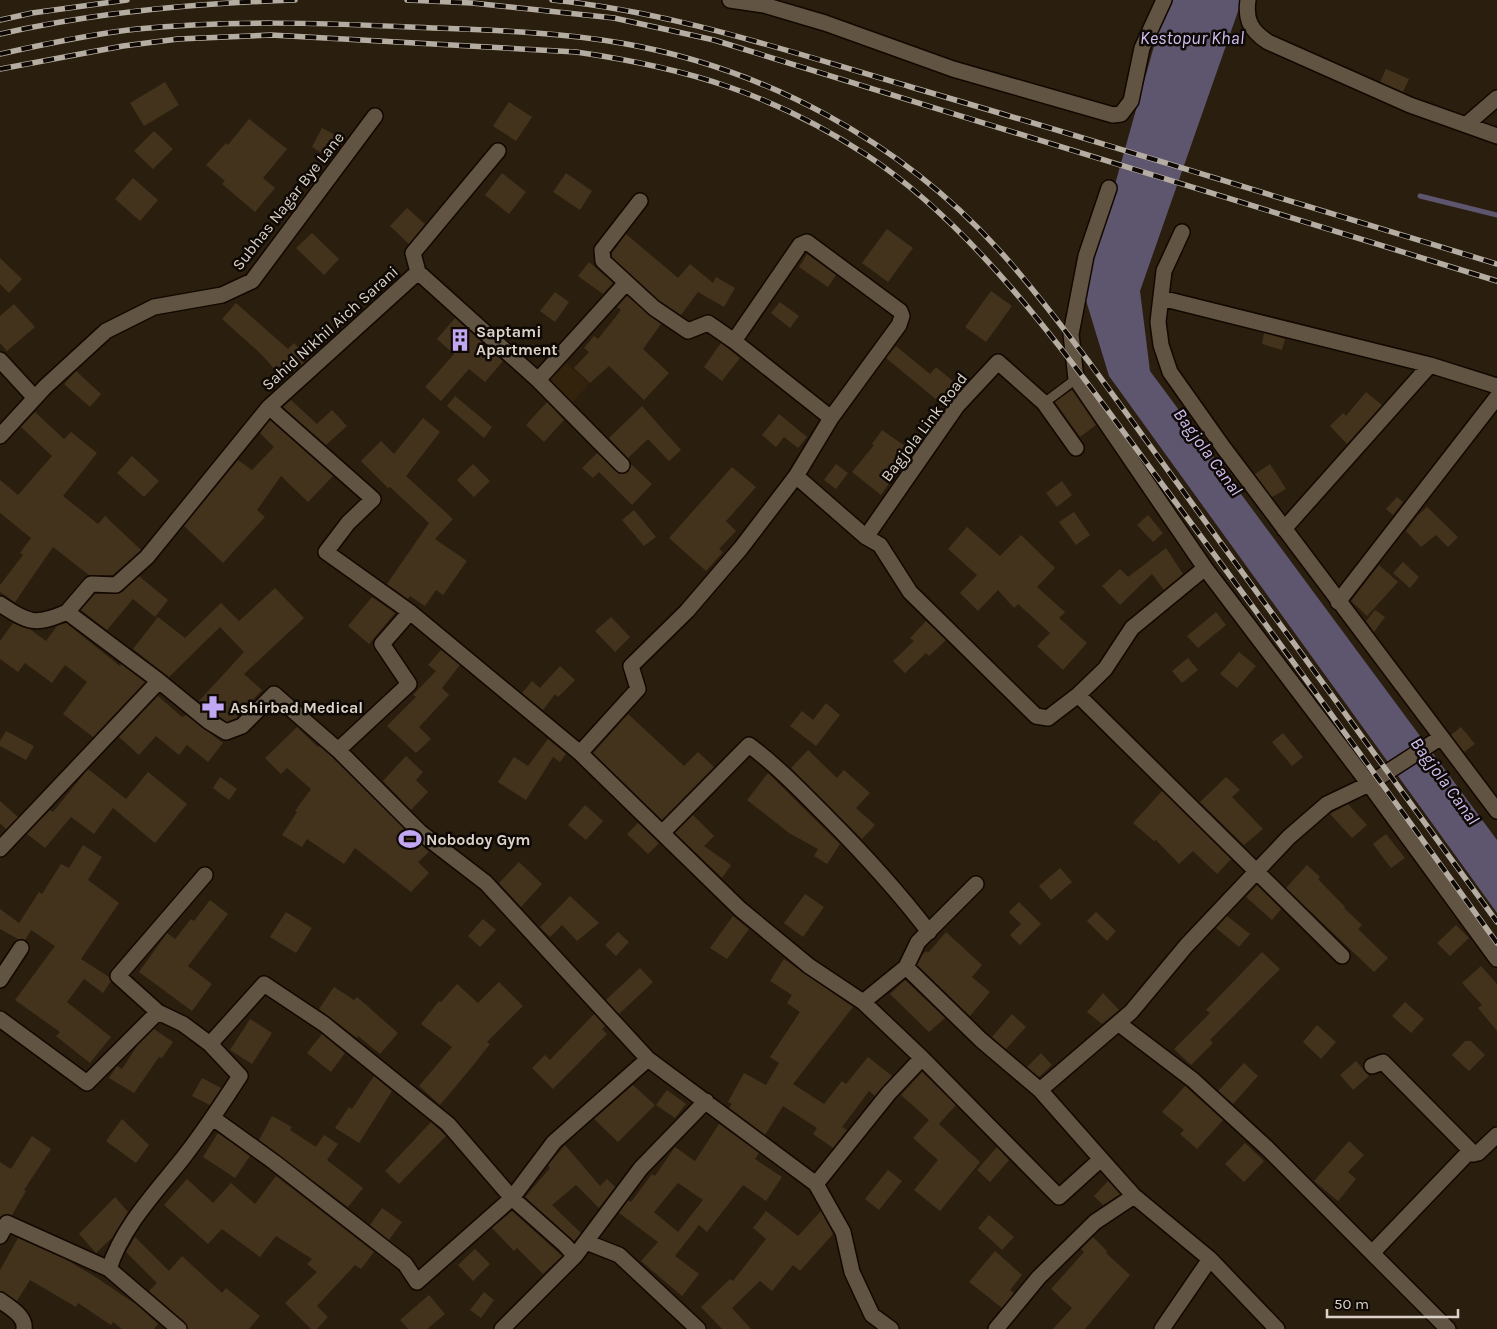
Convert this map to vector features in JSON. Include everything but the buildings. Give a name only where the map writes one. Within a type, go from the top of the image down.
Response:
[{"type":"street","points":[[730,0],[764,5],[832,25],[953,69],[1113,115],[1120,114],[1131,101],[1142,48],[1164,0]]},
{"type":"street","points":[[1248,0],[1246,14],[1250,27],[1256,34],[1268,42],[1410,105],[1497,136]]},
{"type":"street","points":[[1466,125],[1497,98]]},
{"type":"street","name":"Subhas Nagar Bye Lane","points":[[0,436],[35,398],[106,331],[154,307],[222,295],[252,282],[376,116]]},
{"type":"street","points":[[418,272],[413,253],[498,151]]},
{"type":"street","points":[[1109,188],[1086,256],[1071,334],[1076,379],[1205,568],[1370,784],[1497,959]]},
{"type":"street","points":[[640,201],[602,250],[603,261],[625,284],[654,308],[688,330],[708,323],[734,340],[831,418]]},
{"type":"street","points":[[1182,232],[1164,271],[1158,322],[1161,345],[1170,372],[1437,739],[1496,807]]},
{"type":"street","points":[[580,753],[638,689],[631,666],[687,611],[741,548],[796,476],[831,418],[900,325],[902,316],[900,311],[807,242],[800,245],[734,340]]},
{"type":"street","name":"Sahid Nikhil Aich Sarani","points":[[67,612],[92,584],[116,584],[147,557],[269,407],[418,272],[538,380],[622,465]]},
{"type":"street","points":[[538,380],[625,284]]},
{"type":"street","points":[[1161,298],[1430,365],[1497,386]]},
{"type":"street","points":[[0,360],[35,398]]},
{"type":"street","name":"Bagjola Link Road","points":[[866,537],[957,406],[998,362],[1044,403],[1076,448]]},
{"type":"street","points":[[1284,529],[1430,365]]},
{"type":"street","points":[[1338,602],[1497,397]]},
{"type":"street","points":[[269,407],[373,500],[348,522],[326,552],[410,612],[580,753],[740,909],[809,966],[863,1002],[922,1058],[1059,1197],[1102,1159]]},
{"type":"street","points":[[796,476],[866,537],[880,545],[910,592],[1036,716],[1048,718],[1078,696],[1104,669],[1132,628],[1205,568]]},
{"type":"street","points":[[0,604],[28,620],[44,622],[67,612],[159,681],[208,721],[226,732],[242,726],[274,694],[338,750],[422,833],[486,883],[648,1060],[816,1184],[844,1232],[852,1272],[872,1315],[891,1329]]},
{"type":"street","points":[[338,750],[409,684],[382,644],[410,612]]},
{"type":"street","points":[[0,848],[159,681]]},
{"type":"street","points":[[1078,696],[1258,871],[1342,956]]},
{"type":"street","points":[[1040,1090],[1131,1012],[1186,946],[1289,838],[1327,804],[1370,784],[1437,739]]},
{"type":"street","points":[[662,833],[749,745],[776,765],[893,885],[929,932]]},
{"type":"street","points":[[109,1269],[114,1252],[156,1190],[213,1118],[240,1076],[210,1044],[183,1024],[158,1012],[118,976],[205,875]]},
{"type":"street","points":[[863,1002],[906,967],[918,942],[976,884]]},
{"type":"street","points":[[0,980],[21,948]]},
{"type":"street","points":[[906,967],[980,1040],[1040,1090],[1134,1196],[1210,1259],[1277,1329]]},
{"type":"street","points":[[210,1044],[264,984],[324,1024],[448,1124],[512,1198],[575,1256]]},
{"type":"street","points":[[0,1019],[87,1083],[158,1012]]},
{"type":"street","points":[[1118,1024],[1193,1080],[1267,1148],[1448,1329]]},
{"type":"street","points":[[816,1184],[889,1094],[922,1058]]},
{"type":"street","points":[[213,1118],[274,1162],[405,1264],[417,1282],[512,1198],[554,1142],[648,1060]]},
{"type":"street","points":[[1372,1066],[1383,1062],[1474,1154]]},
{"type":"street","points":[[502,1329],[575,1256],[641,1168],[706,1101]]},
{"type":"street","points":[[1373,1252],[1468,1154],[1478,1153],[1497,1135]]},
{"type":"street","points":[[996,1329],[1039,1277],[1095,1222],[1134,1196]]},
{"type":"street","points":[[0,1236],[7,1223],[109,1269],[179,1329]]},
{"type":"street","points":[[586,1242],[619,1255],[698,1329]]},
{"type":"street","points":[[1162,1329],[1210,1259]]},
{"type":"street","points":[[0,1300],[22,1317],[25,1323],[24,1329]]},
{"type":"lane","points":[[1044,403],[1076,379]]},
{"type":"shaded area","points":[[562,359],[589,384],[569,406],[542,380]]},
{"type":"water","name":"Kestopur Khal","points":[[1167,0],[1242,0],[1140,291],[1150,371],[1497,840],[1497,913],[1109,376],[1084,294]]},
{"type":"waterway","points":[[1420,196],[1497,215]]},
{"type":"railway","points":[[0,20],[32,13],[127,0]]},
{"type":"railway","points":[[0,34],[110,14],[221,3],[295,0]]},
{"type":"railway","points":[[407,0],[472,3],[614,18],[714,40],[1497,281]]},
{"type":"railway","points":[[552,0],[643,14],[733,35],[1058,130],[1497,264]]},
{"type":"railway","points":[[0,54],[120,31],[205,24],[342,24],[542,33],[621,43],[674,55],[726,71],[777,91],[826,115],[873,143],[918,175],[960,210],[1022,276],[1089,362],[1497,922]]},
{"type":"railway","points":[[0,69],[123,46],[178,39],[271,35],[576,52],[656,66],[728,87],[763,100],[833,134],[868,156],[912,188],[993,267],[1031,311],[1067,356],[1210,548],[1497,943]]},
{"type":"place","name":"Saptami Apartment","points":[[460,340]]},
{"type":"place","name":"Ashirbad Medical","points":[[213,707]]},
{"type":"place","name":"Nobodoy Gym","points":[[410,839]]},
{"type":"water label","name":"Bagjola Canal","points":[[1208,452]]},
{"type":"water label","name":"Bagjola Canal","points":[[1445,781]]}]
